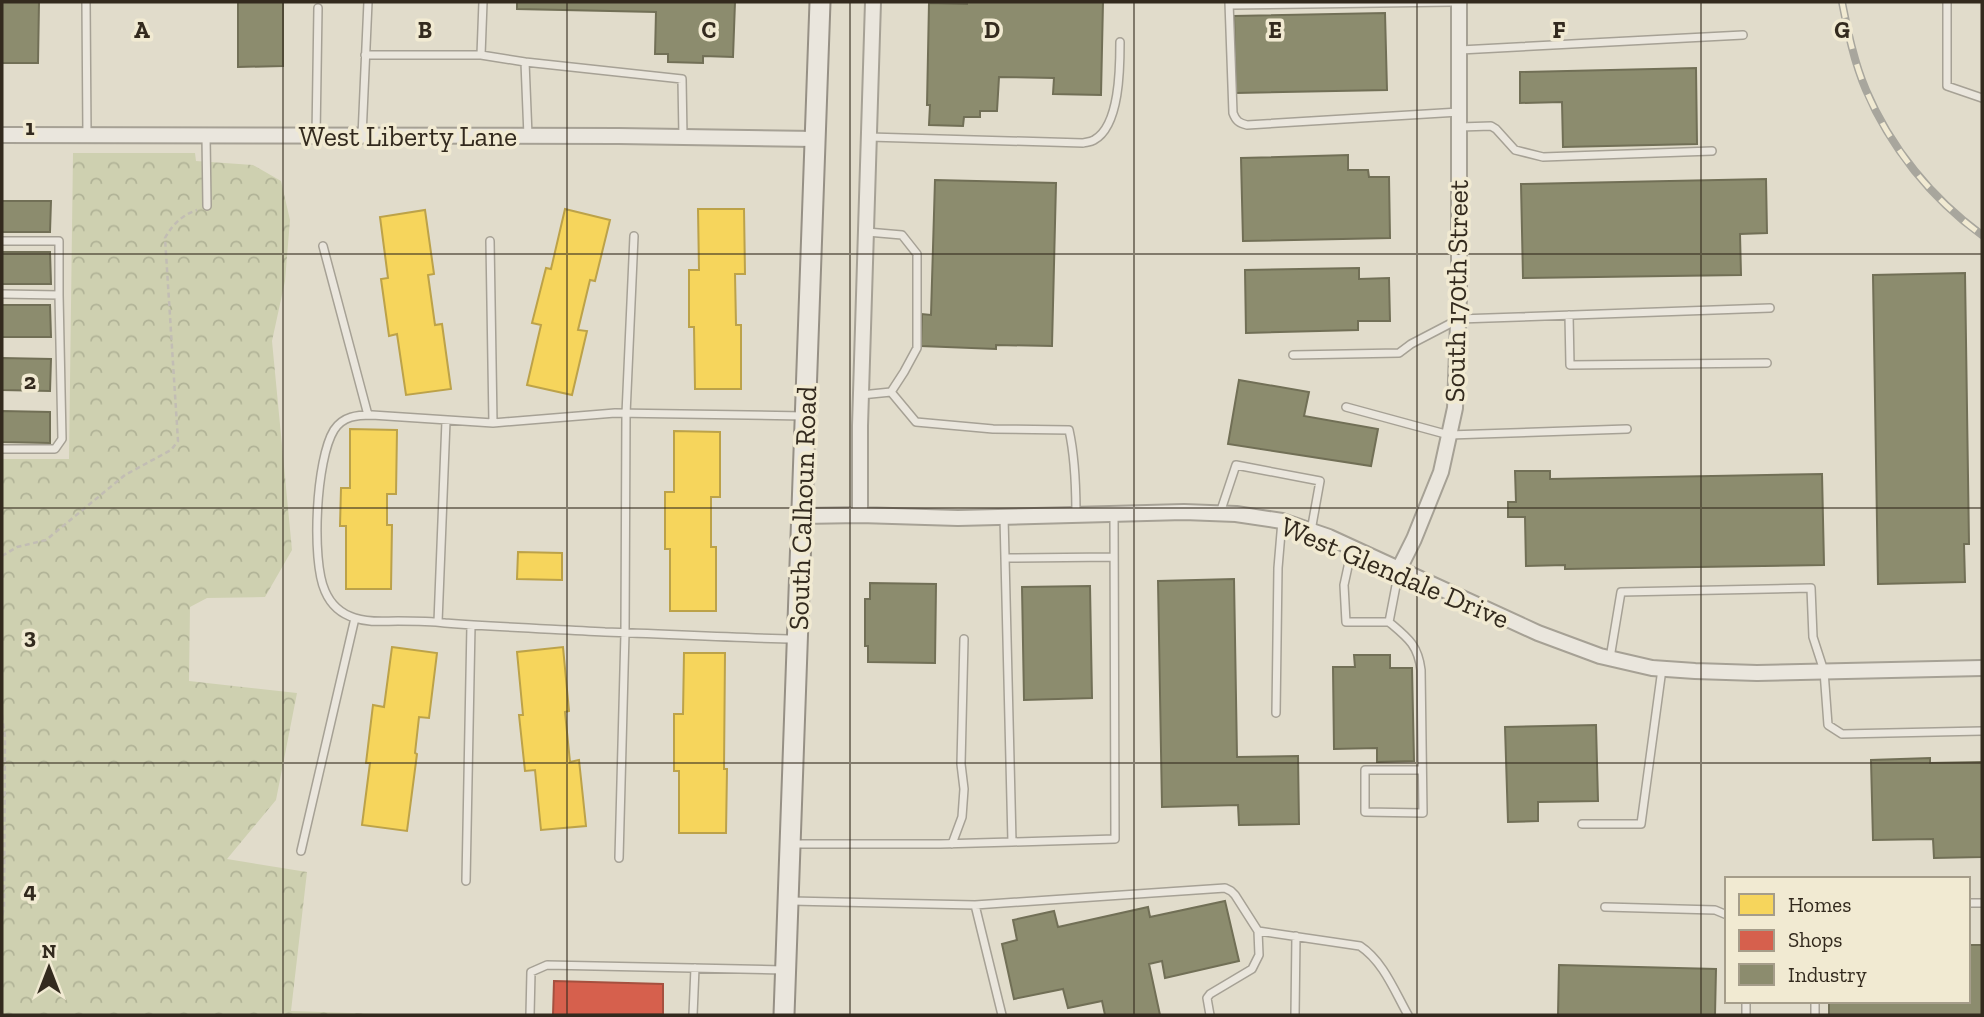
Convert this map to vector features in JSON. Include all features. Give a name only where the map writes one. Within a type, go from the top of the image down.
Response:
[{"type":"street","name":"South Calhoun Road","points":[[784,1015],[820,2]]},
{"type":"street","points":[[860,515],[873,2]]},
{"type":"street","name":"South 170th Street","points":[[1399,569],[1441,472],[1458,385],[1459,2]]},
{"type":"street","name":"West Liberty Lane","points":[[2,135],[815,139]]},
{"type":"street","name":"West Glendale Drive","points":[[802,516],[958,518],[1184,512],[1236,514],[1282,521],[1311,531],[1538,632],[1610,659],[1662,669],[1757,673],[1982,668]]},
{"type":"lane","points":[[86,2],[87,136]]},
{"type":"lane","points":[[362,136],[368,2]]},
{"type":"lane","points":[[481,55],[483,2]]},
{"type":"lane","points":[[1453,2],[1230,3],[1235,120],[1247,125],[1459,120],[1491,126],[1515,150],[1543,157],[1712,151]]},
{"type":"lane","points":[[1947,2],[1947,86],[1982,98]]},
{"type":"lane","points":[[316,136],[318,8]]},
{"type":"lane","points":[[1459,50],[1743,35]]},
{"type":"lane","points":[[869,137],[1083,143],[1095,140],[1112,114],[1120,83],[1120,42]]},
{"type":"lane","points":[[366,55],[481,55],[682,79],[683,138]]},
{"type":"lane","points":[[525,62],[528,136]]},
{"type":"lane","points":[[206,136],[206,206]]},
{"type":"lane","points":[[866,232],[902,236],[917,254],[917,348],[891,392]]},
{"type":"lane","points":[[619,858],[625,633],[626,414],[634,236]]},
{"type":"lane","points":[[2,241],[59,241],[62,439],[55,449],[2,449]]},
{"type":"lane","points":[[490,241],[493,423]]},
{"type":"lane","points":[[323,246],[368,415]]},
{"type":"lane","points":[[2,294],[59,295]]},
{"type":"lane","points":[[1293,355],[1399,353],[1459,319],[1770,309]]},
{"type":"lane","points":[[1569,315],[1570,365],[1767,363]]},
{"type":"lane","points":[[861,395],[891,392]]},
{"type":"lane","points":[[891,392],[916,422],[993,429],[1069,430],[1076,485],[1076,515]]},
{"type":"lane","points":[[1346,407],[1449,435],[1627,429]]},
{"type":"lane","points":[[797,639],[365,621],[343,614],[332,604],[324,589],[318,566],[317,527],[324,452],[334,430],[352,415],[493,423],[615,413],[805,416]]},
{"type":"lane","points":[[438,622],[446,421]]},
{"type":"lane","points":[[1220,513],[1236,465],[1320,481],[1311,531]]},
{"type":"lane","points":[[790,844],[952,844],[1115,839],[1114,514]]},
{"type":"lane","points":[[1004,517],[1012,842]]},
{"type":"lane","points":[[1276,713],[1278,568],[1282,521]]},
{"type":"lane","points":[[1352,548],[1344,585],[1346,622],[1389,622],[1411,640],[1420,657],[1422,670],[1423,813],[1365,812],[1365,770],[1422,770]]},
{"type":"lane","points":[[1005,558],[1114,557]]},
{"type":"lane","points":[[1389,622],[1399,569]]},
{"type":"lane","points":[[1610,659],[1621,592],[1811,588],[1814,637],[1824,671],[1828,725],[1842,734],[1982,732]]},
{"type":"lane","points":[[301,851],[355,618]]},
{"type":"lane","points":[[466,881],[471,625]]},
{"type":"lane","points":[[952,844],[962,817],[964,789],[961,764],[964,639]]},
{"type":"lane","points":[[1582,824],[1641,824],[1662,669]]},
{"type":"lane","points":[[788,901],[975,905],[1225,888],[1235,895],[1258,931],[1259,956],[1252,969],[1206,998],[1210,1015]]},
{"type":"lane","points":[[975,905],[1002,1015]]},
{"type":"lane","points":[[1605,907],[1715,910],[1725,914]]},
{"type":"lane","points":[[1258,931],[1360,946],[1376,960],[1408,1015]]},
{"type":"lane","points":[[1295,1015],[1296,936]]},
{"type":"lane","points":[[530,1015],[531,972],[547,965],[786,970]]},
{"type":"lane","points":[[693,1015],[695,968]]},
{"type":"path","points":[[2,556],[18,547],[46,540],[125,475],[171,450],[178,441],[165,239],[171,226],[190,212],[206,206]]},
{"type":"path","points":[[2,715],[5,737],[2,916]]},
{"type":"green space","points":[[73,153],[195,153],[196,161],[253,165],[281,181],[290,220],[285,281],[272,341],[292,550],[265,597],[207,598],[190,607],[189,681],[297,693],[276,800],[227,859],[307,872],[291,1011],[412,1015],[2,1015],[2,459],[69,459]]},
{"type":"building: Homes","points":[[565,209],[610,220],[595,281],[590,280],[578,330],[587,331],[572,395],[527,385],[541,325],[532,323],[546,268],[551,269]]},
{"type":"building: Homes","points":[[698,209],[744,209],[745,274],[735,274],[736,325],[741,325],[741,389],[695,389],[694,327],[689,327],[689,270],[699,270]]},
{"type":"building: Homes","points":[[425,210],[434,274],[428,275],[435,325],[442,324],[451,389],[406,395],[397,334],[389,336],[381,279],[388,278],[380,217]]},
{"type":"building: Homes","points":[[350,429],[397,430],[396,494],[387,494],[387,525],[392,525],[391,589],[346,589],[346,526],[340,526],[341,488],[350,488]]},
{"type":"building: Homes","points":[[674,431],[720,432],[720,497],[711,497],[711,547],[716,547],[716,611],[670,611],[670,549],[665,549],[665,492],[674,492]]},
{"type":"building: Homes","points":[[518,552],[562,553],[562,580],[517,579]]},
{"type":"building: Homes","points":[[392,647],[437,653],[429,718],[419,717],[407,831],[362,825],[370,763],[366,763],[373,705],[384,707]]},
{"type":"building: Homes","points":[[563,647],[569,711],[565,712],[570,762],[579,760],[586,826],[541,830],[535,770],[525,771],[519,715],[523,715],[517,652]]},
{"type":"building: Homes","points":[[684,653],[725,653],[726,833],[679,833],[679,771],[674,771],[674,714],[683,714]]},
{"type":"building: Shops","points":[[554,981],[663,984],[663,1014],[553,1015]]},
{"type":"building: Industry","points":[[2,2],[39,2],[38,63],[2,63]]},
{"type":"building: Industry","points":[[238,2],[283,2],[283,66],[238,67]]},
{"type":"building: Industry","points":[[517,2],[735,2],[733,57],[703,56],[703,63],[668,62],[668,54],[655,54],[656,12],[517,9]]},
{"type":"building: Industry","points":[[1103,2],[1101,95],[1053,94],[1054,78],[999,77],[997,111],[980,111],[980,117],[964,117],[963,126],[929,125],[929,3]]},
{"type":"building: Industry","points":[[1385,13],[1387,90],[1236,93],[1234,16]]},
{"type":"building: Industry","points":[[1696,68],[1697,144],[1563,147],[1562,102],[1520,103],[1520,72]]},
{"type":"building: Industry","points":[[1348,155],[1348,170],[1368,170],[1369,177],[1389,177],[1390,238],[1243,241],[1241,158]]},
{"type":"building: Industry","points":[[1766,179],[1767,233],[1740,234],[1741,275],[1523,278],[1521,184]]},
{"type":"building: Industry","points":[[935,180],[1056,183],[1052,346],[996,345],[996,349],[921,346],[922,314],[931,315]]},
{"type":"building: Industry","points":[[2,201],[51,201],[50,232],[2,232]]},
{"type":"building: Industry","points":[[2,252],[50,252],[51,284],[2,284]]},
{"type":"building: Industry","points":[[1359,268],[1359,279],[1389,278],[1390,321],[1358,321],[1358,330],[1246,333],[1245,270]]},
{"type":"building: Industry","points":[[1965,273],[1969,544],[1964,544],[1965,582],[1878,584],[1873,275]]},
{"type":"building: Industry","points":[[2,305],[50,305],[51,337],[2,337]]},
{"type":"building: Industry","points":[[2,358],[51,359],[50,391],[2,390]]},
{"type":"building: Industry","points":[[1239,380],[1309,392],[1304,416],[1378,429],[1371,466],[1228,444]]},
{"type":"building: Industry","points":[[2,411],[50,412],[50,443],[2,442]]},
{"type":"building: Industry","points":[[1515,471],[1550,471],[1550,479],[1822,474],[1824,565],[1565,569],[1565,565],[1526,566],[1525,517],[1508,517],[1508,502],[1516,502]]},
{"type":"building: Industry","points":[[1234,579],[1237,757],[1298,756],[1299,824],[1239,825],[1238,805],[1162,807],[1158,581]]},
{"type":"building: Industry","points":[[870,583],[936,584],[935,663],[868,662],[868,646],[865,646],[865,599],[870,599]]},
{"type":"building: Industry","points":[[1090,586],[1092,698],[1024,700],[1022,587]]},
{"type":"building: Industry","points":[[1354,655],[1390,655],[1390,668],[1412,668],[1414,761],[1377,762],[1377,748],[1334,749],[1333,667],[1355,667]]},
{"type":"building: Industry","points":[[1596,725],[1598,801],[1538,802],[1538,821],[1508,822],[1505,727]]},
{"type":"building: Industry","points":[[1930,758],[1930,763],[1982,762],[1982,857],[1934,858],[1933,839],[1873,840],[1871,760]]},
{"type":"building: Industry","points":[[1225,901],[1239,961],[1165,978],[1162,961],[1149,964],[1160,1015],[1105,1015],[1102,1001],[1068,1008],[1063,989],[1014,999],[1002,944],[1017,940],[1013,920],[1054,911],[1058,927],[1148,907],[1150,917]]},
{"type":"building: Industry","points":[[1970,945],[1982,945],[1982,1015],[1829,1015],[1829,1003],[1970,1003]]},
{"type":"building: Industry","points":[[1559,965],[1716,969],[1715,1015],[1558,1015]]},
{"type":"railway","points":[[1842,2],[1862,79],[1887,132],[1930,188],[1982,235]]}]
